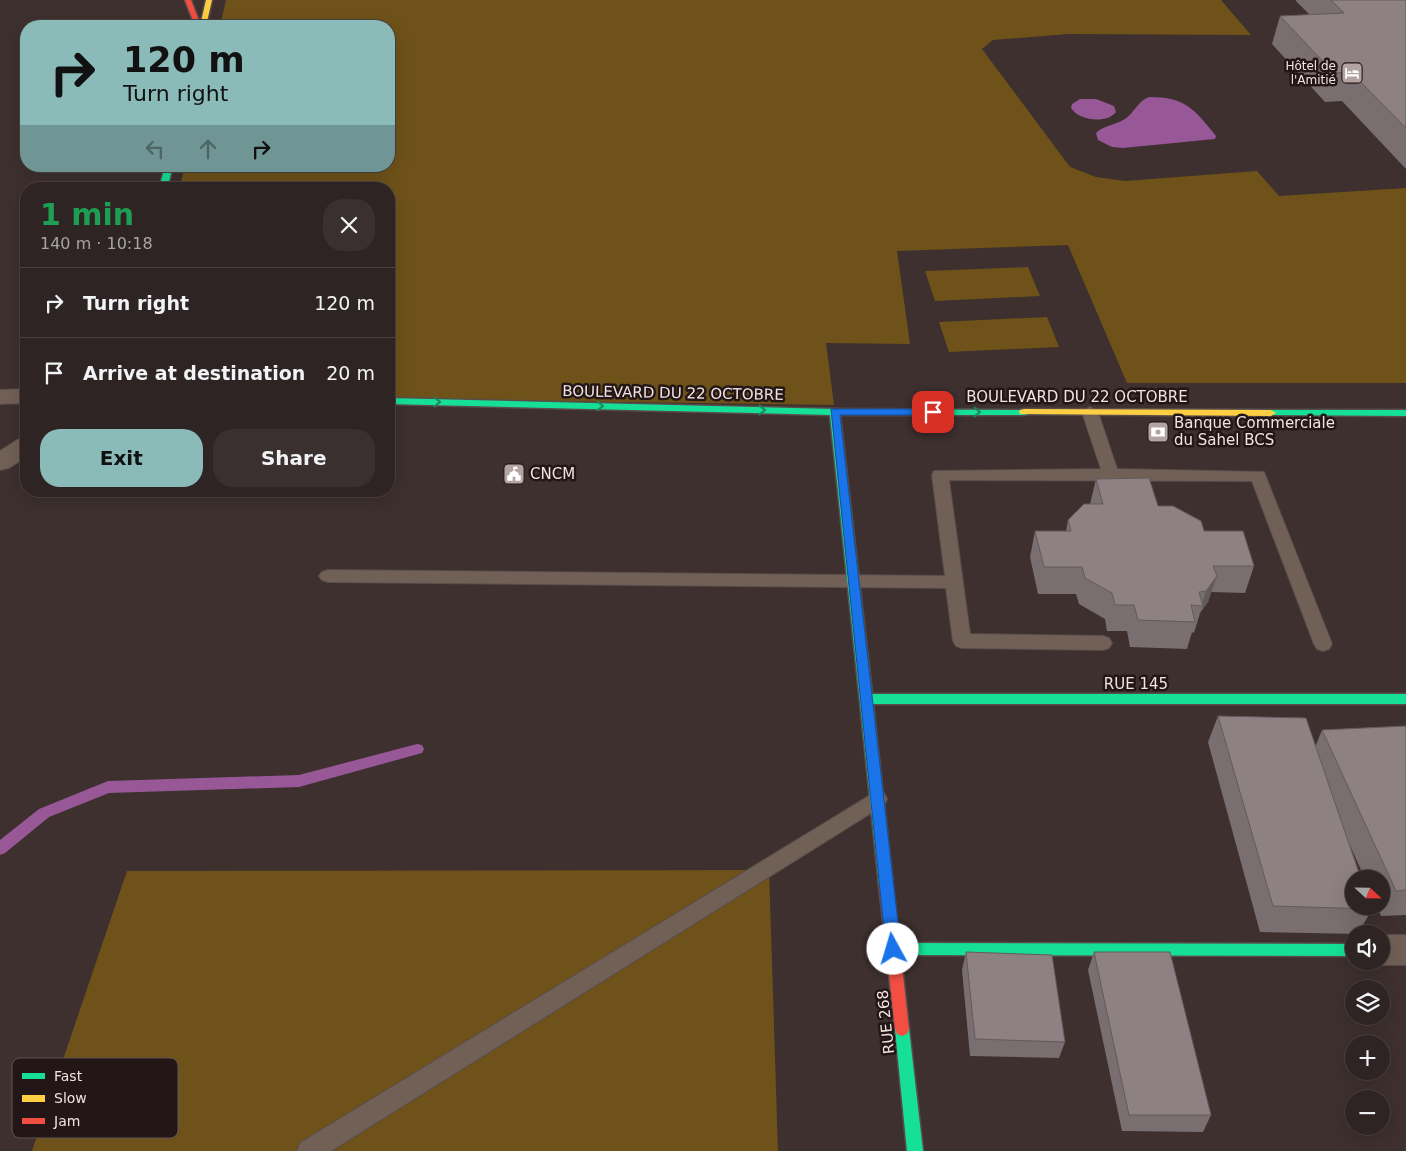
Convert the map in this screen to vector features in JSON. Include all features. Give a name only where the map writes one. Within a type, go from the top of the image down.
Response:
[{"type":"street","points":[[188,0],[196,20]]},
{"type":"street","points":[[204,20],[209,0]]},
{"type":"street","points":[[0,397],[20,396]]},
{"type":"street","name":"BOULEVARD DU 22 OCTOBRE","points":[[395,401],[834,412],[1406,413]]},
{"type":"street","name":"RUE 268","points":[[834,412],[916,1151]]},
{"type":"street","points":[[0,462],[20,450]]},
{"type":"street","name":"RUE 145","points":[[866,699],[1406,699]]},
{"type":"street","points":[[893,949],[1345,950]]},
{"type":"street","points":[[1390,950],[1406,950]]},
{"type":"lane","points":[[1090,412],[1111,474]]},
{"type":"lane","points":[[1103,643],[962,641],[940,475],[1111,474],[1258,476],[1323,644]]},
{"type":"lane","points":[[328,576],[954,582]]},
{"type":"lane","points":[[309,1151],[877,799]]},
{"type":"shaded area","points":[[226,0],[1221,0],[1251,35],[1069,34],[993,40],[982,49],[1070,167],[1096,177],[1125,181],[1257,171],[1279,196],[1406,188],[1406,383],[1127,383],[1068,245],[897,251],[910,344],[826,343],[834,405],[395,399],[395,182],[181,182],[183,172],[395,172],[395,20],[221,20]]},
{"type":"shaded area","points":[[1149,97],[1172,99],[1188,106],[1216,136],[1215,139],[1123,148],[1112,147],[1098,140],[1096,133],[1125,119]]},
{"type":"shaded area","points":[[1080,99],[1096,99],[1114,106],[1116,112],[1112,116],[1100,119],[1080,116],[1071,108],[1072,104]]},
{"type":"shaded area","points":[[1028,267],[1040,296],[935,301],[925,271]]},
{"type":"shaded area","points":[[1047,317],[1059,347],[949,352],[939,322]]},
{"type":"shaded area","points":[[769,870],[778,1151],[32,1151],[36,1138],[178,1138],[178,1058],[64,1058],[127,871]]},
{"type":"building","name":"Hôtel de l'Amitié","points":[[1331,0],[1406,0],[1406,128],[1351,72],[1334,73],[1280,16],[1344,13]]},
{"type":"building","points":[[1149,478],[1158,506],[1173,506],[1201,521],[1204,531],[1243,531],[1254,566],[1213,566],[1217,576],[1206,591],[1199,592],[1203,606],[1191,605],[1195,622],[1138,620],[1134,605],[1115,605],[1112,593],[1085,578],[1082,567],[1044,567],[1035,531],[1071,531],[1068,520],[1084,504],[1103,504],[1096,479]]},
{"type":"building","points":[[1218,716],[1306,718],[1358,870],[1345,870],[1345,908],[1273,906]]},
{"type":"building","points":[[1406,726],[1406,890],[1396,891],[1390,878],[1390,870],[1386,870],[1322,730]]},
{"type":"building","points":[[966,952],[1052,955],[1065,1042],[975,1039]]},
{"type":"building","points":[[1094,952],[1170,952],[1211,1115],[1129,1115]]},
{"type":"waterway","points":[[0,849],[44,813],[108,787],[299,781],[417,749]]},
{"type":"traffic: fast","points":[[165,182],[167,172]]},
{"type":"traffic: fast","points":[[395,401],[835,412],[1024,412]]},
{"type":"traffic: fast","points":[[835,412],[886,885]]},
{"type":"traffic: fast","points":[[1271,413],[1406,413]]},
{"type":"traffic: fast","points":[[866,699],[1406,699]]},
{"type":"traffic: fast","points":[[893,949],[1345,950]]},
{"type":"traffic: fast","points":[[902,1029],[915,1151]]},
{"type":"traffic: slow","points":[[204,20],[209,0]]},
{"type":"traffic: slow","points":[[1024,412],[1271,413]]},
{"type":"traffic: jam","points":[[188,0],[196,20]]},
{"type":"traffic: jam","points":[[886,885],[902,1029]]},
{"type":"place","name":"Hôtel de l'Amitié","points":[[1352,73]]},
{"type":"place","name":"Banque Commerciale du Sahel BCS","points":[[1158,432]]},
{"type":"place","name":"CNCM","points":[[514,474]]},
{"type":"route","points":[[893,949],[834,412],[933,412]]}]
